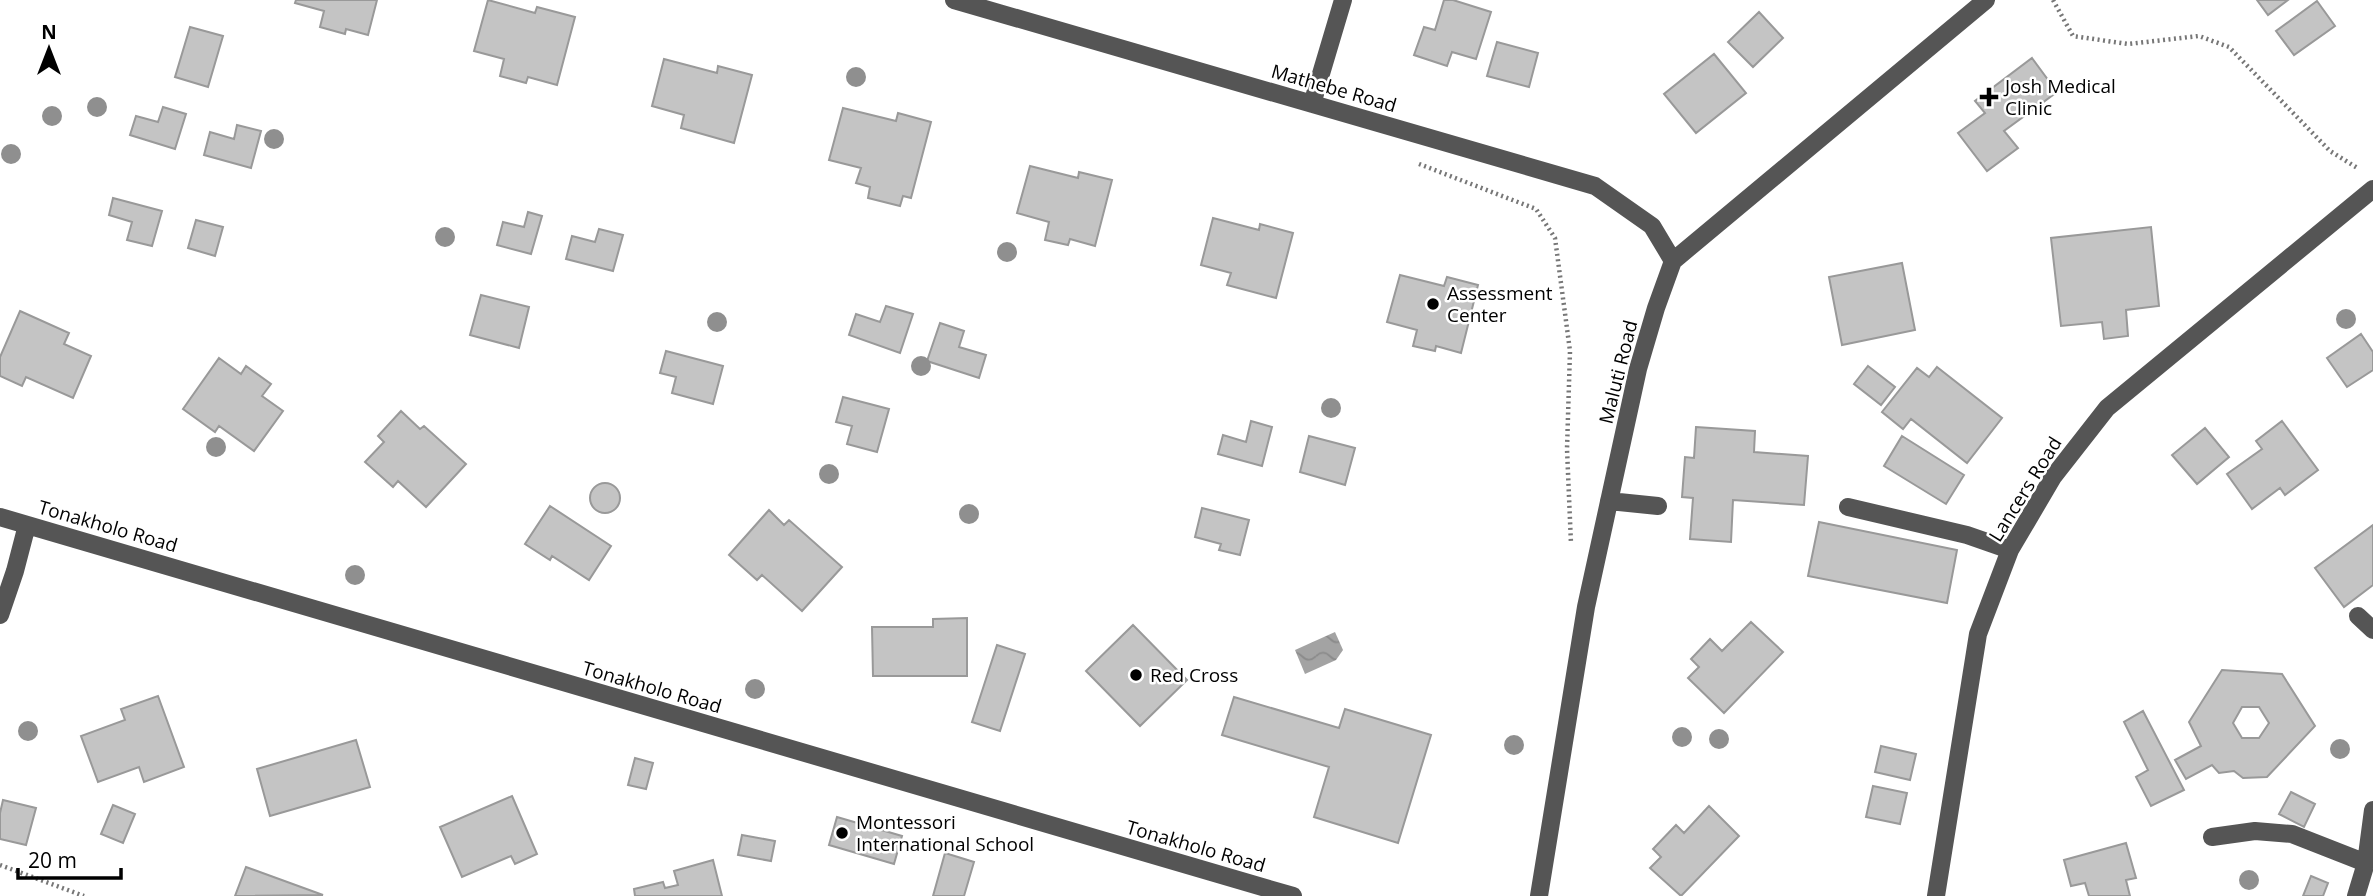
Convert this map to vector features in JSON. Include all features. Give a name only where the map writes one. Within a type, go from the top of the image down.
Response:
[{"type":"street","name":"Mathebe Road","points":[[954,0],[1595,186],[1652,226],[1673,261]]},
{"type":"street","points":[[1312,104],[1343,0]]},
{"type":"street","points":[[1673,261],[1986,0]]},
{"type":"street","name":"Lancers Road","points":[[1936,896],[1978,634],[2010,550],[2053,477],[2107,408],[2370,181]]},
{"type":"street","name":"Maluti Road","points":[[1539,896],[1592,578],[1638,369],[1673,261]]},
{"type":"street","points":[[1609,501],[1658,506]]},
{"type":"street","points":[[1848,508],[1967,535],[2010,550]]},
{"type":"street","name":"Tonakholo Road","points":[[0,517],[1293,896]]},
{"type":"street","points":[[0,615],[27,525]]},
{"type":"street","points":[[2358,616],[2373,630]]},
{"type":"street","points":[[2356,896],[2366,863],[2373,810]]},
{"type":"street","points":[[2212,837],[2255,831],[2292,834],[2366,863]]},
{"type":"path","points":[[2053,0],[2073,36],[2128,44],[2199,36],[2229,47],[2330,151],[2370,181]]},
{"type":"path","points":[[1413,161],[1536,209],[1555,238],[1570,351],[1567,449],[1570,571],[1592,578]]},
{"type":"path","points":[[0,865],[84,896]]},
{"type":"water","points":[[1335,632],[1343,650],[1336,660],[1305,674],[1295,650]]},
{"type":"building","points":[[296,0],[377,0],[368,35],[346,29],[345,34],[320,27],[324,11],[295,3]]},
{"type":"building","points":[[488,0],[535,13],[537,7],[575,17],[557,85],[528,77],[526,83],[500,76],[504,59],[474,51]]},
{"type":"building","points":[[1444,0],[1453,0],[1491,12],[1476,59],[1452,52],[1447,66],[1414,55],[1424,27],[1435,30]]},
{"type":"building","points":[[2257,0],[2288,0],[2268,15]]},
{"type":"building","points":[[2317,1],[2335,26],[2294,55],[2276,31]]},
{"type":"building","points":[[1759,12],[1783,38],[1753,67],[1728,42]]},
{"type":"building","points":[[190,27],[223,36],[208,87],[175,77]]},
{"type":"building","points":[[1497,42],[1538,53],[1529,87],[1487,76]]},
{"type":"building","points":[[1714,54],[1746,93],[1696,133],[1664,94]]},
{"type":"building","points":[[2032,58],[2057,92],[2004,131],[2018,148],[1987,171],[1958,133],[1985,113],[1975,101]]},
{"type":"building","points":[[664,59],[717,73],[718,66],[752,75],[734,143],[681,128],[684,115],[652,106]]},
{"type":"building","points":[[163,107],[186,114],[175,149],[130,135],[136,116],[158,122]]},
{"type":"building","points":[[843,108],[896,121],[898,113],[931,122],[911,198],[903,196],[900,206],[868,198],[870,187],[856,183],[861,168],[829,160]]},
{"type":"building","points":[[237,125],[261,131],[251,168],[204,155],[210,132],[234,139]]},
{"type":"building","points":[[1030,166],[1078,178],[1079,172],[1112,180],[1095,246],[1070,239],[1068,245],[1045,240],[1049,222],[1017,213]]},
{"type":"building","points":[[113,198],[162,211],[152,246],[127,240],[132,222],[109,215]]},
{"type":"building","points":[[528,212],[542,216],[531,254],[497,245],[503,222],[524,227]]},
{"type":"building","points":[[1213,218],[1259,230],[1260,224],[1293,233],[1276,298],[1227,285],[1231,273],[1201,265]]},
{"type":"building","points":[[196,220],[223,227],[215,256],[188,248]]},
{"type":"building","points":[[2151,227],[2159,306],[2126,310],[2128,336],[2104,339],[2102,322],[2061,326],[2051,238]]},
{"type":"building","points":[[599,229],[623,235],[613,271],[566,259],[572,236],[595,242]]},
{"type":"building","points":[[1902,263],[1915,330],[1842,345],[1829,277]]},
{"type":"building","name":"Assessment Center","points":[[1400,275],[1444,286],[1447,277],[1478,285],[1461,353],[1436,346],[1435,351],[1413,346],[1417,330],[1387,322]]},
{"type":"building","points":[[481,295],[529,307],[519,348],[470,335]]},
{"type":"building","points":[[886,306],[913,314],[900,353],[849,335],[856,314],[880,322]]},
{"type":"building","points":[[20,311],[69,333],[64,344],[91,356],[73,398],[26,377],[22,386],[0,376],[0,357]]},
{"type":"building","points":[[940,323],[964,331],[959,347],[986,355],[979,378],[927,361]]},
{"type":"building","points":[[2361,334],[2373,352],[2373,370],[2347,387],[2327,358]]},
{"type":"building","points":[[666,351],[723,366],[713,404],[672,393],[676,377],[660,373]]},
{"type":"building","points":[[219,358],[241,374],[246,366],[271,384],[262,396],[283,411],[254,451],[219,426],[215,432],[183,409]]},
{"type":"building","points":[[1868,366],[1895,387],[1881,405],[1854,384]]},
{"type":"building","points":[[1937,367],[2002,418],[1967,463],[1911,419],[1903,429],[1882,412],[1917,368],[1929,377]]},
{"type":"building","points":[[843,397],[889,409],[877,452],[847,444],[852,426],[836,422]]},
{"type":"building","points":[[401,411],[420,429],[424,426],[466,464],[426,507],[398,481],[393,487],[365,462],[384,442],[378,436]]},
{"type":"building","points":[[1251,421],[1272,427],[1262,466],[1218,454],[1223,435],[1246,442]]},
{"type":"building","points":[[2282,421],[2318,470],[2285,495],[2280,488],[2252,509],[2227,474],[2262,449],[2256,441]]},
{"type":"building","points":[[1696,427],[1755,431],[1754,452],[1808,456],[1804,505],[1733,500],[1731,542],[1690,539],[1693,498],[1682,497],[1685,457],[1694,458]]},
{"type":"building","points":[[2205,428],[2229,457],[2197,484],[2172,455]]},
{"type":"building","points":[[1309,436],[1355,448],[1345,485],[1300,472]]},
{"type":"building","points":[[1902,436],[1964,475],[1946,504],[1884,466]]},
{"type":"building","points":[[605,483],[616,487],[620,498],[616,509],[605,513],[594,509],[590,498],[594,487]]},
{"type":"building","points":[[550,506],[611,546],[589,580],[552,556],[550,560],[525,544]]},
{"type":"building","points":[[1202,508],[1249,520],[1240,555],[1219,550],[1221,544],[1195,537]]},
{"type":"building","points":[[769,510],[784,525],[789,520],[842,567],[802,611],[762,575],[757,580],[729,555]]},
{"type":"building","points":[[1819,522],[1957,550],[1947,603],[1808,576]]},
{"type":"building","points":[[2373,525],[2373,585],[2344,607],[2315,568]]},
{"type":"building","points":[[967,618],[967,676],[873,676],[872,627],[933,627],[933,619]]},
{"type":"building","points":[[1751,622],[1783,652],[1724,713],[1688,678],[1699,667],[1691,659],[1710,639],[1722,651]]},
{"type":"building","name":"Red Cross","points":[[1133,625],[1187,680],[1140,726],[1086,671]]},
{"type":"building","points":[[997,645],[1025,654],[1000,731],[972,722]]},
{"type":"building","points":[[2222,670],[2282,674],[2315,726],[2267,777],[2243,778],[2234,771],[2219,773],[2212,765],[2186,779],[2175,760],[2201,746],[2189,722]],"holes":[[[2242,707],[2259,707],[2269,723],[2259,738],[2242,738],[2233,723]]]},
{"type":"building","points":[[158,696],[184,767],[144,782],[139,767],[98,782],[81,736],[125,720],[121,709]]},
{"type":"building","points":[[1234,697],[1339,728],[1345,709],[1431,735],[1398,843],[1314,817],[1329,767],[1222,735]]},
{"type":"building","points":[[2143,711],[2184,790],[2151,806],[2136,777],[2148,770],[2124,722]]},
{"type":"building","points":[[356,740],[370,787],[270,816],[257,769]]},
{"type":"building","points":[[1881,746],[1916,754],[1910,780],[1875,772]]},
{"type":"building","points":[[635,758],[653,763],[646,789],[628,785]]},
{"type":"building","points":[[1873,786],[1907,793],[1900,824],[1866,817]]},
{"type":"building","points":[[2291,792],[2315,804],[2304,827],[2279,814]]},
{"type":"building","points":[[512,796],[537,854],[515,864],[511,856],[462,877],[440,827]]},
{"type":"building","points":[[3,800],[36,808],[26,845],[0,839]]},
{"type":"building","points":[[113,805],[135,814],[123,843],[101,834]]},
{"type":"building","points":[[1709,806],[1739,836],[1681,896],[1650,868],[1661,857],[1653,849],[1676,825],[1684,833]]},
{"type":"building","points":[[837,817],[902,836],[894,864],[829,845]]},
{"type":"building","points":[[742,835],[775,841],[771,861],[738,855]]},
{"type":"building","points":[[2126,843],[2136,878],[2126,880],[2130,896],[2089,896],[2085,883],[2071,886],[2064,860]]},
{"type":"building","points":[[945,853],[974,862],[964,896],[933,896]]},
{"type":"building","points":[[713,860],[722,896],[635,896],[634,889],[663,882],[665,888],[678,885],[674,871]]},
{"type":"building","points":[[246,867],[323,895],[235,896]]},
{"type":"building","points":[[2311,876],[2328,883],[2323,896],[2303,896]]},
{"type":"place","name":"Josh Medical Clinic","points":[[1989,97]]},
{"type":"place","name":"Assessment Center","points":[[1433,304]]},
{"type":"place","name":"Red Cross","points":[[1136,675]]},
{"type":"place","name":"Montessori International School","points":[[842,833]]}]
